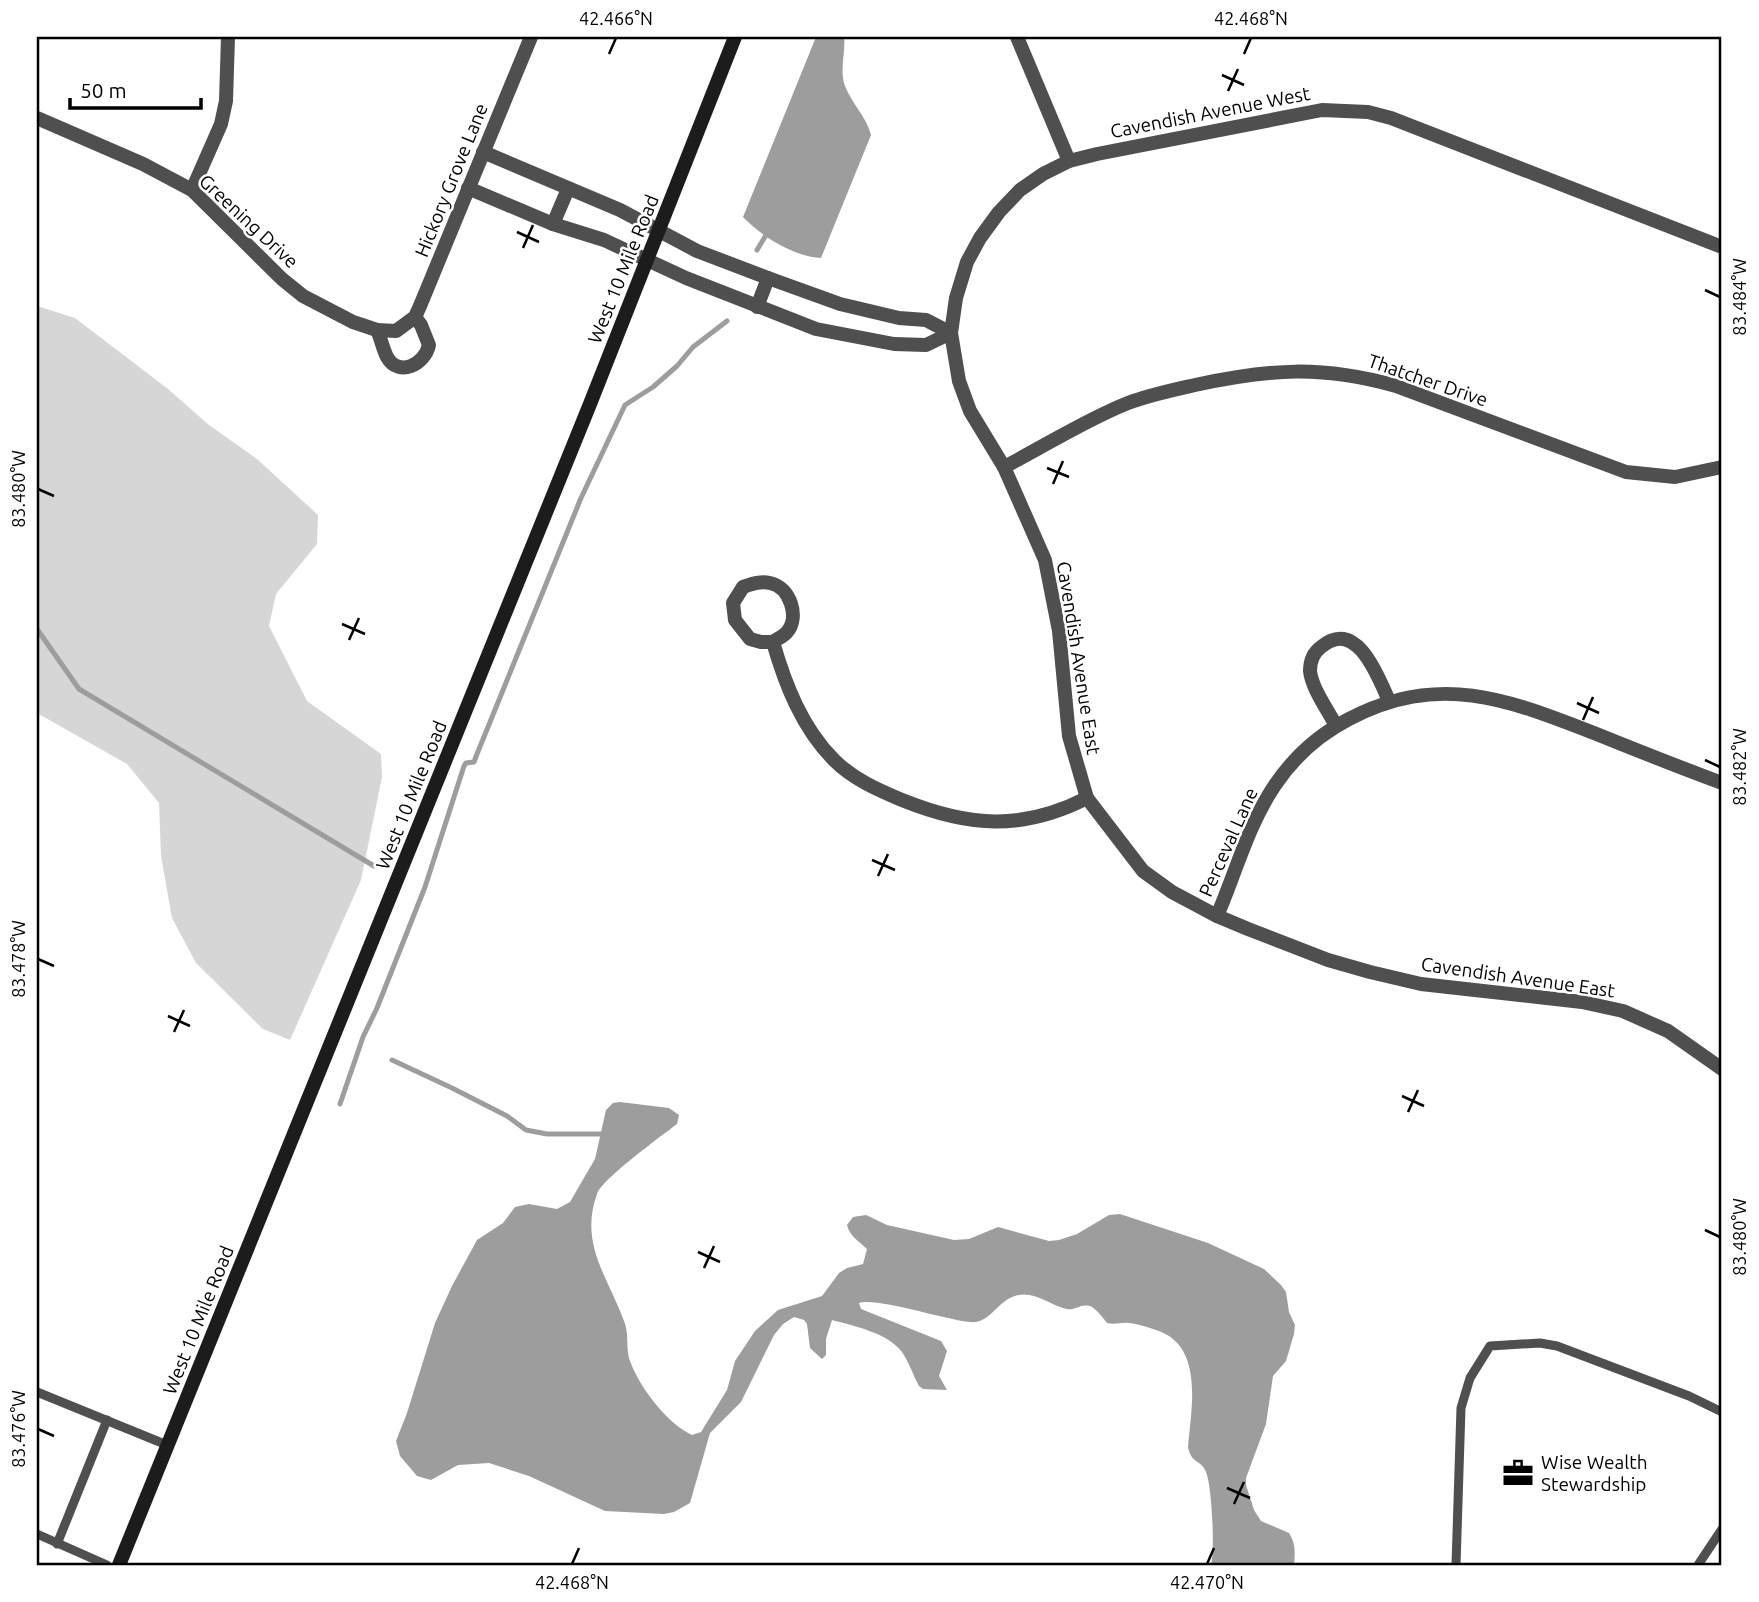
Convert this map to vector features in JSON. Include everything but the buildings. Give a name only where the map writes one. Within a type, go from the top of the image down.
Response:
[{"type":"main road","name":"West 10 Mile Road","points":[[119,1565],[735,37]]},
{"type":"street","points":[[192,190],[220,124],[226,101],[228,37]]},
{"type":"street","name":"Hickory Grove Lane","points":[[415,317],[531,37]]},
{"type":"street","points":[[1017,37],[1069,161]]},
{"type":"street","name":"Cavendish Avenue West","points":[[951,333],[963,274],[979,238],[1020,190],[1043,174],[1069,161],[1322,110],[1368,112],[1391,118],[1722,247]]},
{"type":"street","name":"Greening Drive","points":[[37,118],[143,164],[192,190],[292,288],[353,322],[377,330],[396,331],[415,317]]},
{"type":"street","points":[[483,152],[620,210],[697,250],[768,278],[840,304],[899,318],[926,320],[951,333]]},
{"type":"street","points":[[468,188],[553,224],[604,240],[816,330],[894,344],[926,345],[951,333]]},
{"type":"street","points":[[553,224],[568,189]]},
{"type":"street","points":[[757,307],[768,278]]},
{"type":"street","points":[[377,330],[387,358],[392,363],[405,368],[413,366],[423,359],[429,345],[415,317]]},
{"type":"street","name":"Cavendish Avenue East","points":[[951,333],[959,381],[970,411],[1004,467],[1045,560],[1059,631],[1069,736],[1087,798],[1143,871],[1171,891],[1217,916],[1328,960],[1421,984],[1582,1002],[1623,1011],[1668,1031],[1722,1069]]},
{"type":"street","name":"Thatcher Drive","points":[[1004,467],[1097,417],[1129,403],[1212,382],[1266,372],[1297,370],[1363,376],[1396,386],[1626,472],[1675,477],[1722,467]]},
{"type":"street","points":[[758,582],[773,583],[785,591],[790,599],[793,614],[788,631],[773,642],[750,639],[735,620],[733,603],[743,587],[758,582]]},
{"type":"street","points":[[1336,726],[1312,678],[1310,668],[1312,658],[1324,644],[1339,639],[1356,644],[1376,672],[1389,701]]},
{"type":"street","points":[[773,642],[782,672],[815,738],[834,760],[849,772],[885,793],[933,813],[964,820],[993,822],[1024,821],[1047,815],[1087,798]]},
{"type":"street","name":"Perceval Lane","points":[[1217,916],[1266,799],[1280,778],[1300,756],[1336,726],[1389,701],[1440,693],[1501,699],[1722,783]]},
{"type":"lane","points":[[1456,1565],[1461,1408],[1470,1378],[1490,1346],[1540,1343],[1557,1346],[1689,1396],[1722,1412]]},
{"type":"lane","points":[[37,1392],[167,1445]]},
{"type":"lane","points":[[57,1544],[107,1420]]},
{"type":"lane","points":[[1698,1565],[1722,1529]]},
{"type":"lane","points":[[37,1534],[107,1565]]},
{"type":"shaded area","points":[[816,37],[844,37],[843,80],[871,135],[821,258],[789,250],[743,217]]},
{"type":"shaded area","points":[[37,306],[75,318],[168,389],[209,425],[257,459],[318,515],[317,544],[276,594],[269,626],[307,701],[381,754],[382,777],[361,880],[290,1040],[263,1029],[196,963],[172,918],[161,856],[159,803],[127,764],[37,713]]},
{"type":"shaded area","points":[[613,1103],[669,1108],[679,1115],[677,1124],[601,1187],[592,1212],[591,1229],[598,1260],[626,1326],[628,1353],[633,1368],[654,1402],[682,1430],[692,1435],[701,1432],[727,1390],[735,1361],[755,1331],[778,1310],[822,1296],[839,1273],[863,1264],[867,1249],[853,1236],[847,1225],[853,1217],[866,1215],[887,1225],[954,1240],[969,1239],[998,1227],[1049,1241],[1077,1234],[1109,1215],[1120,1214],[1208,1243],[1264,1269],[1286,1292],[1289,1312],[1295,1325],[1294,1334],[1286,1361],[1273,1376],[1266,1424],[1246,1478],[1246,1485],[1254,1510],[1261,1521],[1289,1533],[1294,1545],[1294,1565],[1211,1565],[1213,1533],[1208,1479],[1204,1468],[1192,1456],[1188,1447],[1191,1380],[1182,1349],[1172,1338],[1139,1325],[1107,1323],[1092,1307],[1067,1309],[1025,1295],[1010,1298],[987,1317],[976,1322],[880,1303],[859,1303],[861,1309],[941,1341],[947,1351],[939,1376],[947,1390],[923,1389],[919,1386],[902,1352],[888,1340],[870,1331],[832,1320],[826,1339],[826,1355],[822,1359],[810,1348],[807,1324],[794,1317],[783,1324],[774,1335],[741,1402],[710,1433],[690,1503],[674,1512],[664,1514],[605,1511],[529,1476],[489,1463],[458,1465],[431,1480],[417,1476],[400,1456],[396,1441],[435,1323],[452,1286],[477,1240],[503,1223],[515,1207],[529,1204],[557,1209],[570,1202],[595,1159],[606,1110]]},
{"type":"waterway","points":[[757,250],[766,235]]},
{"type":"waterway","points":[[340,1104],[363,1037],[425,887],[464,766],[474,762],[581,498],[625,405],[653,387],[677,366],[693,347],[727,321]]},
{"type":"waterway","points":[[37,629],[79,689],[374,866]]},
{"type":"waterway","points":[[392,1060],[507,1116],[526,1130],[547,1134],[602,1134]]},
{"type":"place","name":"Wise Wealth Stewardship","points":[[1518,1473]]}]
